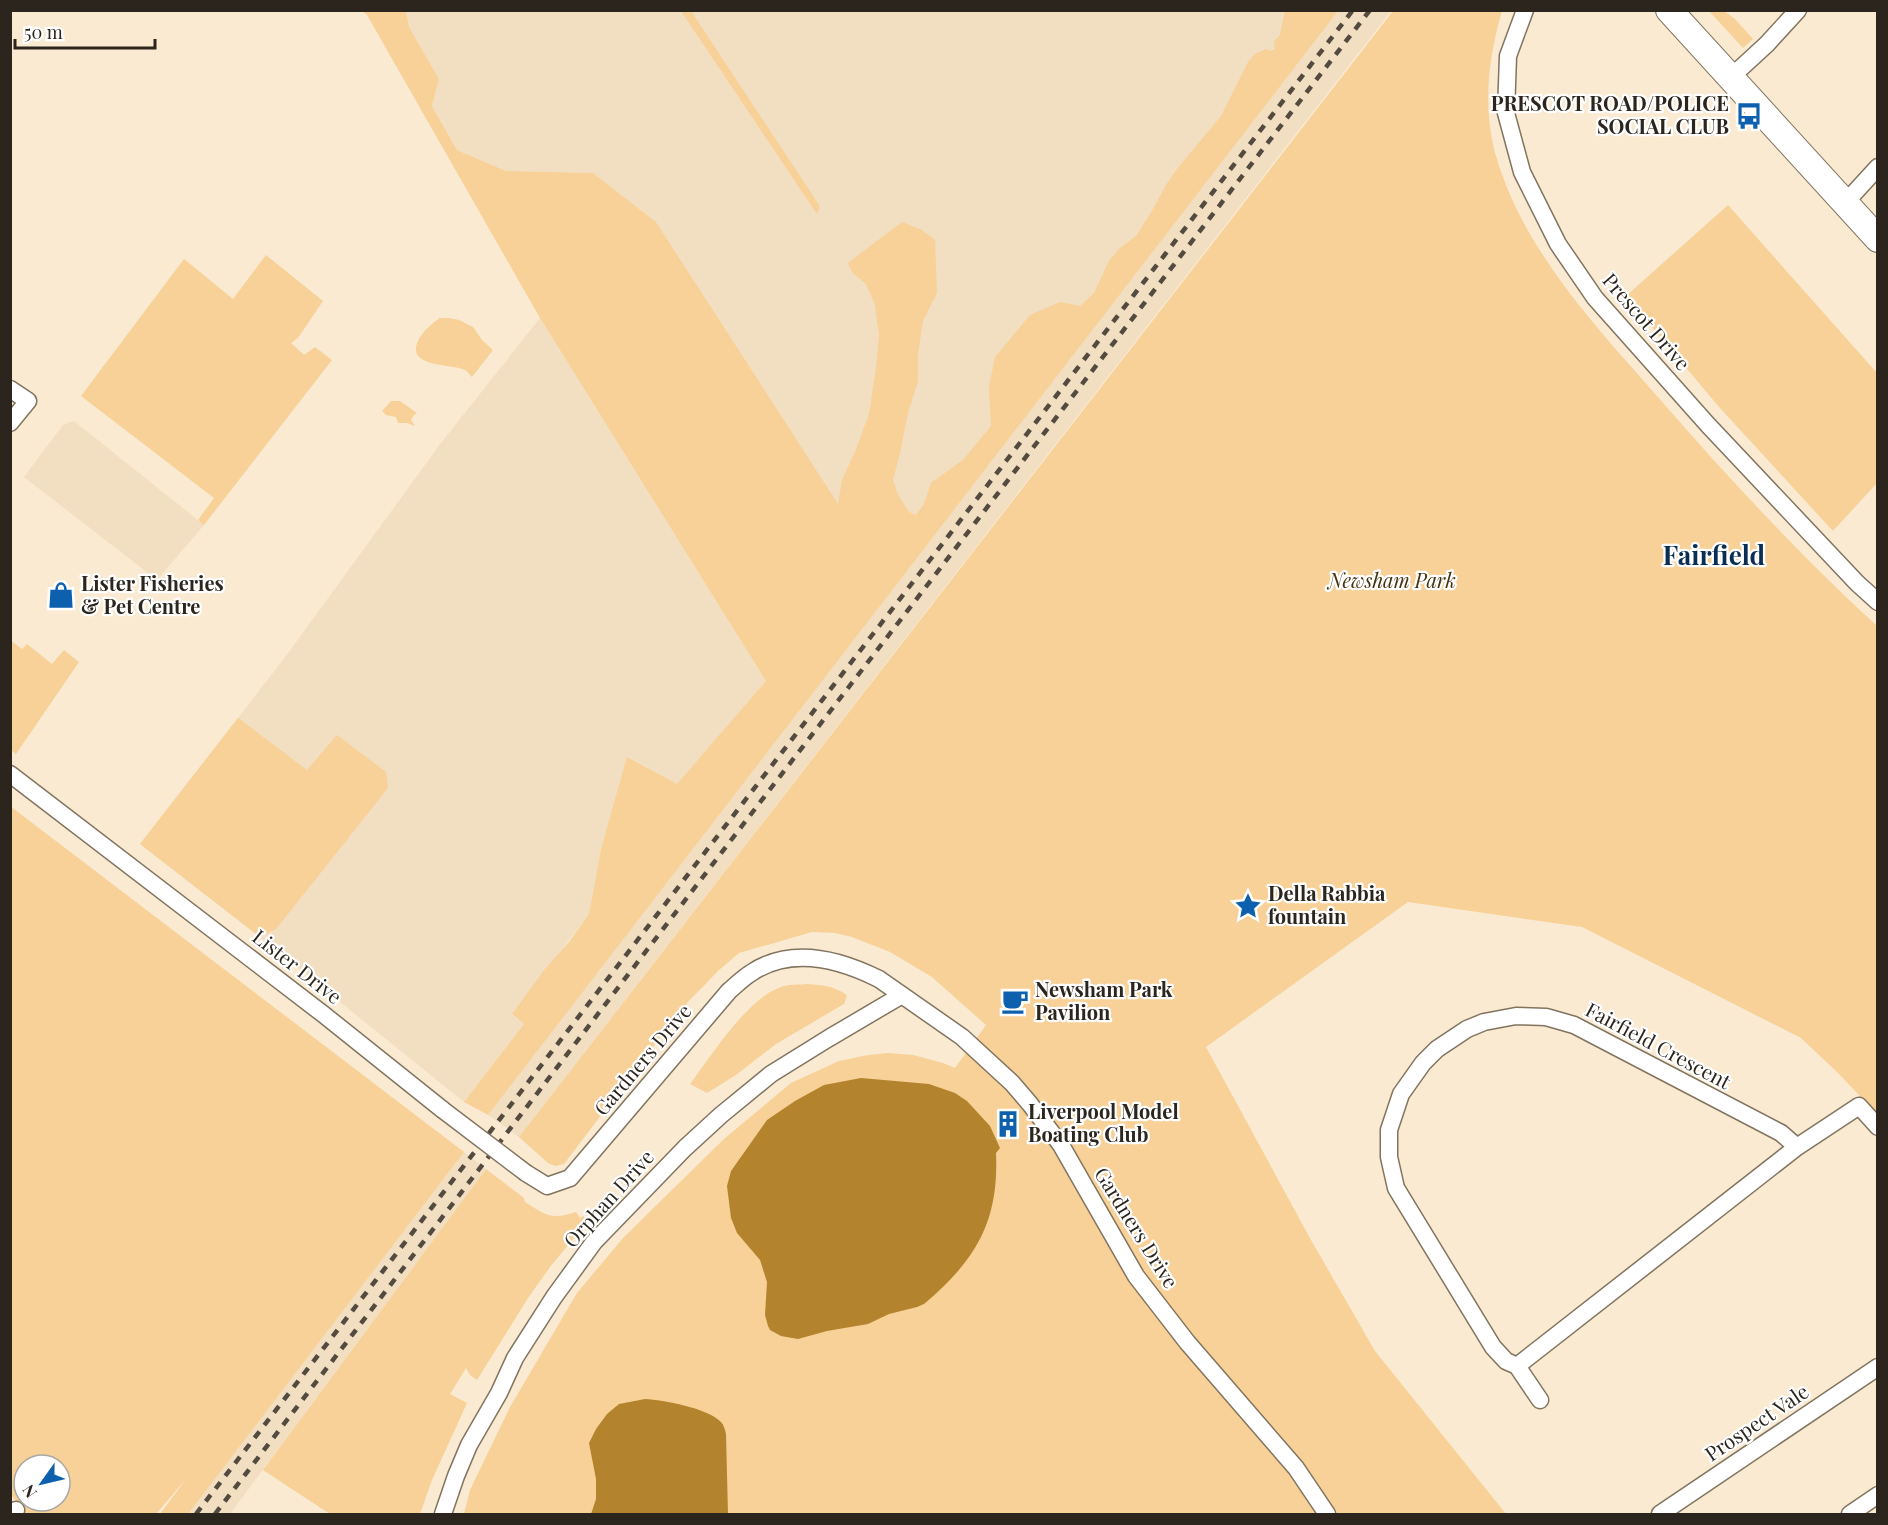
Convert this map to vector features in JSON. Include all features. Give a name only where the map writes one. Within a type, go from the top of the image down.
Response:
[{"type":"main road","points":[[1668,10],[1878,239]]},
{"type":"street","name":"Prescot Drive","points":[[1525,10],[1508,56],[1506,113],[1522,172],[1558,244],[1595,298],[1685,399],[1857,583],[1878,602]]},
{"type":"street","points":[[1730,78],[1767,45],[1798,10]]},
{"type":"street","points":[[1845,203],[1878,167]]},
{"type":"street","points":[[10,389],[28,401],[10,423]]},
{"type":"street","name":"Lister Drive","points":[[10,774],[526,1173],[547,1186],[559,1182]]},
{"type":"street","name":"Gardners Drive","points":[[559,1182],[570,1178],[582,1165],[729,991],[751,972],[775,962],[808,957],[843,963],[864,972],[879,979],[962,1037],[1012,1083],[1030,1104],[1061,1145],[1136,1276],[1187,1342],[1296,1468],[1327,1515]]},
{"type":"street","name":"Orphan Drive","points":[[443,1515],[469,1445],[516,1358],[554,1297],[594,1242],[685,1148],[771,1074],[902,996]]},
{"type":"street","name":"Fairfield Crescent","points":[[1540,1400],[1517,1366],[1506,1361],[1493,1347],[1396,1188],[1389,1157],[1389,1130],[1394,1111],[1411,1077],[1437,1049],[1467,1029],[1501,1018],[1532,1016],[1561,1020],[1780,1133],[1797,1147]]},
{"type":"street","points":[[1517,1366],[1797,1147],[1859,1106],[1878,1127]]},
{"type":"street","name":"Prospect Vale","points":[[1660,1515],[1878,1367]]},
{"type":"street","points":[[1850,1515],[1878,1495]]},
{"type":"shaded area","points":[[1338,10],[1391,11],[519,1137],[488,1115]]},
{"type":"shaded area","points":[[406,11],[1312,11],[917,539],[838,505],[656,222],[593,173],[506,171],[457,150],[432,106],[439,79],[409,27]]},
{"type":"shaded area","points":[[540,318],[766,681],[677,785],[628,757],[601,849],[589,914],[512,1015],[524,1024],[464,1102],[256,934],[140,844],[283,660],[441,443]]},
{"type":"shaded area","points":[[74,421],[204,525],[157,580],[24,477],[63,425]]},
{"type":"shaded area","points":[[861,1078],[929,1084],[955,1093],[967,1101],[990,1126],[1000,1148],[996,1153],[996,1177],[988,1219],[981,1238],[958,1272],[924,1304],[889,1314],[868,1324],[798,1339],[781,1336],[770,1330],[768,1326],[765,1315],[767,1282],[760,1260],[737,1233],[731,1218],[727,1186],[731,1171],[767,1120],[824,1085]]},
{"type":"shaded area","points":[[464,1152],[486,1169],[230,1514],[187,1514]]},
{"type":"shaded area","points":[[645,1399],[696,1409],[715,1417],[722,1423],[726,1434],[728,1514],[591,1514],[596,1499],[596,1479],[589,1443],[607,1414],[619,1404]]},
{"type":"green space","points":[[362,11],[406,11],[409,27],[439,79],[432,106],[457,150],[506,171],[593,173],[656,222],[838,504],[842,480],[869,414],[879,335],[875,305],[866,284],[852,272],[848,263],[902,222],[922,230],[935,240],[937,293],[923,321],[918,353],[918,381],[908,413],[893,480],[898,495],[909,512],[916,515],[924,504],[931,483],[963,460],[991,426],[989,387],[995,357],[1030,315],[1060,302],[1080,306],[1094,293],[1109,261],[1120,248],[1136,236],[1177,169],[1221,116],[1248,62],[1255,54],[1266,49],[1271,51],[1275,49],[1274,41],[1280,35],[1285,11],[1338,11],[488,1115],[464,1102],[524,1024],[512,1014],[589,914],[601,849],[627,757],[677,784],[766,681],[540,318],[367,15]]},
{"type":"green space","points":[[681,11],[691,11],[819,205],[817,214]]},
{"type":"green space","name":"Newsham Park","points":[[1393,11],[1502,11],[1489,79],[1491,132],[1506,186],[1542,254],[1564,286],[1613,346],[1715,461],[1794,546],[1877,626],[1877,1114],[1801,1038],[1582,927],[1408,902],[1206,1047],[1311,1240],[1375,1351],[1506,1514],[464,1514],[470,1490],[510,1407],[577,1293],[623,1238],[724,1139],[791,1083],[839,1061],[888,1053],[913,1055],[955,1068],[986,1025],[932,977],[890,952],[852,937],[835,933],[812,932],[739,953],[719,970],[684,1006],[564,1164],[555,1166],[548,1163],[519,1137]]},
{"type":"green space","points":[[1709,11],[1724,11],[1735,19],[1753,39],[1743,48]]},
{"type":"green space","points":[[1728,205],[1877,373],[1877,483],[1833,531],[1719,407],[1626,296]]},
{"type":"green space","points":[[266,255],[323,301],[298,338],[291,343],[304,355],[315,347],[332,360],[204,525],[198,520],[214,498],[81,396],[184,259],[233,299]]},
{"type":"green space","points":[[440,318],[459,320],[473,327],[493,350],[472,377],[465,370],[433,364],[419,357],[416,351],[419,339]]},
{"type":"green space","points":[[391,401],[400,401],[417,413],[411,420],[415,426],[398,423],[396,417],[386,415],[382,411]]},
{"type":"green space","points":[[10,640],[22,649],[27,644],[52,664],[64,650],[79,662],[16,754],[11,750]]},
{"type":"green space","points":[[238,718],[307,770],[337,735],[386,772],[388,788],[276,929],[266,934],[256,934],[140,844]]},
{"type":"green space","points":[[10,806],[464,1152],[188,1514],[160,1514],[186,1479],[156,1514],[26,1514],[72,1513],[72,1453],[12,1453],[12,1496]]},
{"type":"green space","points":[[807,984],[828,986],[842,992],[847,995],[844,1004],[776,1044],[736,1075],[707,1093],[690,1084],[732,1027],[757,1001],[784,986]]},
{"type":"green space","points":[[486,1169],[524,1198],[525,1202],[544,1213],[561,1216],[576,1212],[580,1218],[583,1216],[588,1221],[528,1298],[477,1380],[466,1368],[450,1394],[467,1403],[432,1480],[420,1514],[330,1514],[263,1470]]},
{"type":"railway","points":[[196,1514],[1353,10]]},
{"type":"railway","points":[[215,1514],[1370,10]]},
{"type":"place","name":"PRESCOT ROAD/POLICE SOCIAL CLUB","points":[[1749,116]]},
{"type":"place","name":"Lister Fisheries & Pet Centre","points":[[61,595]]},
{"type":"place","name":"Della Rabbia fountain","points":[[1248,906]]},
{"type":"place","name":"Newsham Park Pavilion","points":[[1015,1001]]},
{"type":"place","name":"Liverpool Model Boating Club","points":[[1008,1124]]},
{"type":"district","name":"Fairfield","points":[[1714,556]]}]
